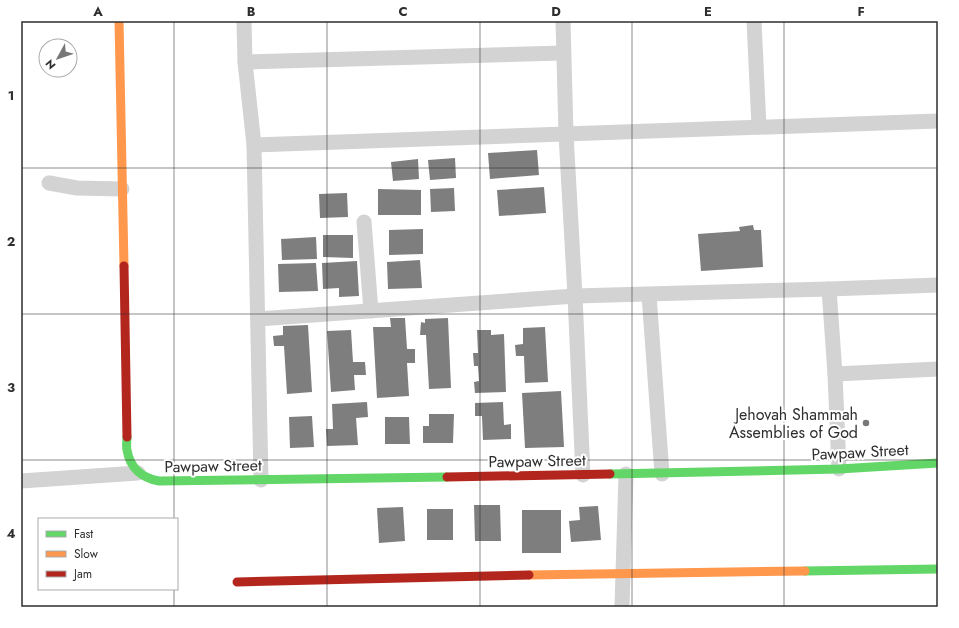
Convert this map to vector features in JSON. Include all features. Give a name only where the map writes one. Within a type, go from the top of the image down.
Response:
[{"type":"street","points":[[119,21],[127,450],[130,462],[138,473]]},
{"type":"street","points":[[244,21],[245,62],[254,145],[262,480]]},
{"type":"street","points":[[563,21],[566,134],[584,475]]},
{"type":"street","points":[[754,21],[759,127]]},
{"type":"street","points":[[245,62],[563,53]]},
{"type":"street","points":[[254,145],[938,121]]},
{"type":"street","points":[[49,183],[77,188],[122,189]]},
{"type":"street","points":[[364,222],[371,310]]},
{"type":"street","points":[[258,318],[575,296],[829,290],[938,285]]},
{"type":"street","points":[[829,290],[835,374],[839,469]]},
{"type":"street","points":[[649,295],[662,474]]},
{"type":"street","points":[[835,374],[938,369]]},
{"type":"street","name":"Pawpaw Street","points":[[138,473],[156,481],[262,480],[662,474],[839,469],[938,463]]},
{"type":"street","points":[[21,481],[138,473]]},
{"type":"street","points":[[622,607],[626,474]]},
{"type":"street","points":[[237,582],[622,573],[938,569]]},
{"type":"building","points":[[537,150],[539,175],[490,179],[488,153]]},
{"type":"building","points":[[455,158],[456,178],[430,180],[428,160]]},
{"type":"building","points":[[418,159],[419,179],[393,181],[391,162]]},
{"type":"building","points":[[544,187],[546,213],[499,216],[497,190]]},
{"type":"building","points":[[454,188],[455,211],[431,212],[430,189]]},
{"type":"building","points":[[378,189],[421,190],[421,215],[378,215]]},
{"type":"building","points":[[347,193],[348,217],[320,218],[319,194]]},
{"type":"building","points":[[753,225],[754,230],[761,230],[763,267],[701,271],[698,234],[740,231],[739,227]]},
{"type":"building","points":[[423,229],[423,254],[389,255],[389,230]]},
{"type":"building","points":[[323,235],[353,235],[353,258],[323,257]]},
{"type":"building","points":[[316,237],[317,259],[282,260],[281,239]]},
{"type":"building","points":[[420,260],[422,288],[388,289],[387,262]]},
{"type":"building","points":[[357,261],[359,296],[339,297],[339,288],[323,289],[322,263]]},
{"type":"building","points":[[316,263],[318,291],[279,292],[278,264]]},
{"type":"building","points":[[390,318],[405,318],[407,349],[415,349],[415,363],[407,363],[409,396],[377,398],[373,327],[391,327]]},
{"type":"building","points":[[448,318],[451,388],[429,389],[426,335],[420,335],[421,322],[425,323],[425,319]]},
{"type":"building","points":[[308,325],[312,392],[287,394],[284,346],[274,346],[273,336],[283,335],[283,326]]},
{"type":"building","points":[[545,327],[548,382],[525,383],[524,356],[516,356],[515,345],[523,344],[523,328]]},
{"type":"building","points":[[351,330],[353,362],[365,362],[366,375],[354,375],[355,390],[331,392],[327,331]]},
{"type":"building","points":[[477,330],[491,330],[491,335],[504,334],[506,392],[475,393],[474,382],[479,381],[478,366],[474,366],[473,353],[478,353]]},
{"type":"building","points":[[561,391],[564,447],[525,448],[522,393]]},
{"type":"building","points":[[367,402],[368,417],[356,418],[358,445],[327,446],[326,429],[333,429],[332,404]]},
{"type":"building","points":[[503,402],[504,425],[511,424],[511,439],[483,440],[482,416],[475,416],[475,403]]},
{"type":"building","points":[[429,414],[454,414],[453,443],[423,443],[423,426],[429,426]]},
{"type":"building","points":[[312,416],[314,447],[290,448],[289,417]]},
{"type":"building","points":[[385,417],[409,417],[410,444],[385,444]]},
{"type":"building","points":[[474,505],[500,505],[501,541],[475,541]]},
{"type":"building","points":[[598,506],[601,540],[571,542],[569,521],[580,520],[579,507]]},
{"type":"building","points":[[403,507],[405,541],[379,543],[377,508]]},
{"type":"building","points":[[427,509],[453,509],[453,540],[427,540]]},
{"type":"building","points":[[522,510],[561,510],[561,553],[522,553]]},
{"type":"traffic: fast","points":[[127,437],[127,450],[134,467],[142,475],[159,481],[447,477]]},
{"type":"traffic: fast","points":[[610,474],[839,469],[938,463]]},
{"type":"traffic: fast","points":[[805,571],[938,569]]},
{"type":"traffic: slow","points":[[119,21],[124,266]]},
{"type":"traffic: slow","points":[[529,575],[805,571]]},
{"type":"traffic: jam","points":[[124,266],[127,437]]},
{"type":"traffic: jam","points":[[447,477],[610,474]]},
{"type":"traffic: jam","points":[[237,582],[529,575]]},
{"type":"place","name":"Jehovah Shammah Assemblies of God","points":[[866,423]]}]
